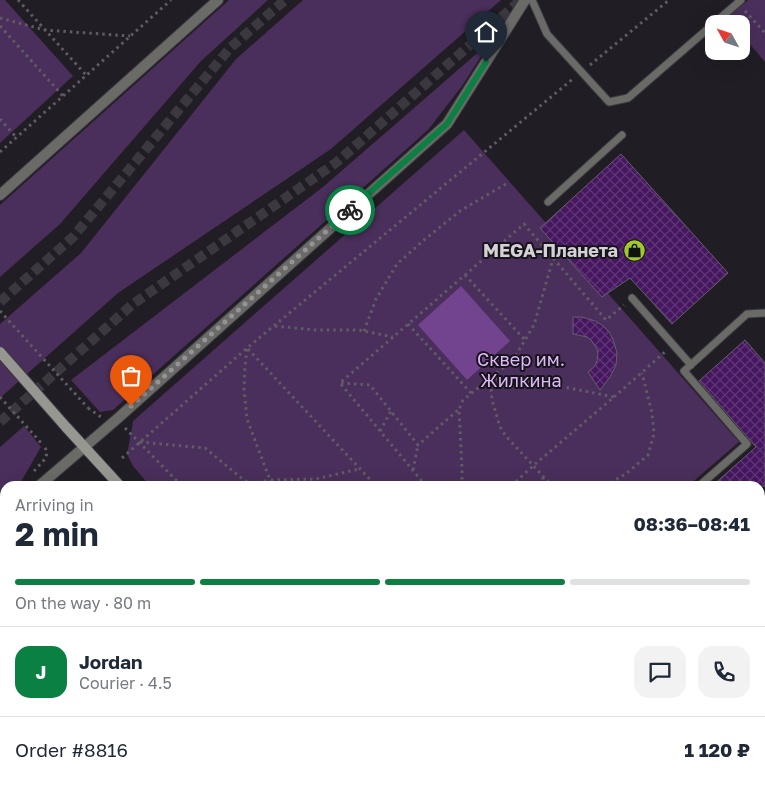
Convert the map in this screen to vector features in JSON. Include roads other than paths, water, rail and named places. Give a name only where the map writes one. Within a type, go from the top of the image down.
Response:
[{"type":"main road","points":[[0,352],[116,481]]},
{"type":"street","points":[[0,195],[218,0]]},
{"type":"street","points":[[46,481],[447,124],[525,0]]},
{"type":"lane","points":[[532,0],[547,34],[609,102],[628,98],[739,1]]},
{"type":"lane","points":[[548,202],[622,135]]},
{"type":"lane","points":[[632,298],[691,365]]},
{"type":"lane","points":[[705,481],[748,444],[684,371],[747,314],[765,313]]},
{"type":"tunnel","points":[[0,302],[73,237],[230,48],[285,0]]},
{"type":"tunnel","points":[[0,422],[133,304],[337,162],[521,0]]},
{"type":"place","name":"MEGA-Планета","points":[[634,251]]},
{"type":"park label","name":"Сквер им. Жилкина","points":[[521,370]]}]
